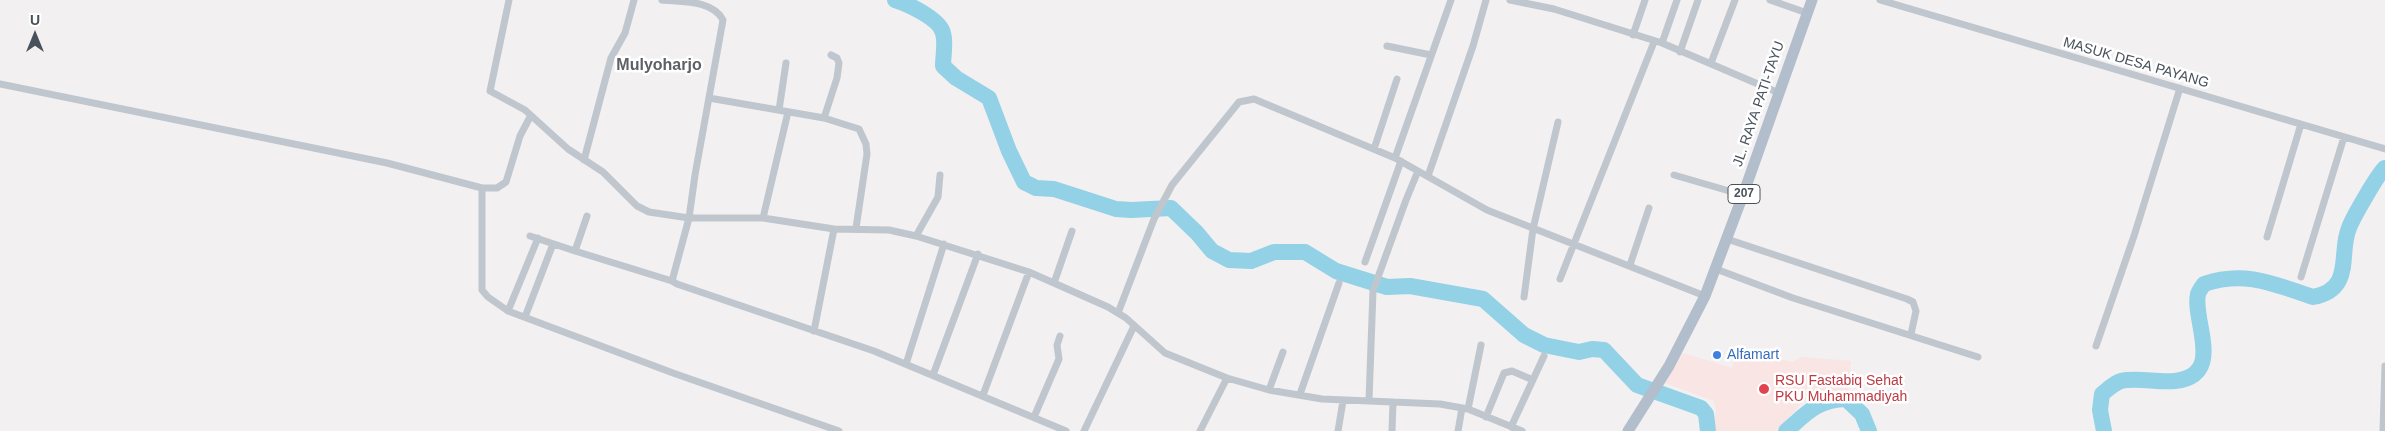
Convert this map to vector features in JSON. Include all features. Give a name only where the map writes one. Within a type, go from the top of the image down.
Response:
[{"type":"main road","name":"JL. RAYA PATI-TAYU","points":[[1628,431],[1659,381],[1705,296],[1812,0]]},
{"type":"street","points":[[509,0],[504,31],[489,88],[492,94],[518,105],[530,117],[584,160],[603,172],[643,210],[689,218],[763,218],[834,229],[889,230],[916,236],[978,254],[1054,283],[1118,313],[1165,354],[1227,378],[1270,390],[1343,401],[1369,400],[1440,404],[1465,409],[1522,431]]},
{"type":"street","points":[[584,160],[611,58],[624,33],[634,0]]},
{"type":"street","points":[[662,0],[705,2],[715,9],[723,20],[689,218],[672,281]]},
{"type":"street","points":[[1365,262],[1431,55],[1451,0]]},
{"type":"street","points":[[1428,176],[1473,46],[1486,0]]},
{"type":"street","points":[[1510,0],[1554,9],[1662,43],[1779,93]]},
{"type":"street","points":[[1633,34],[1645,0]]},
{"type":"street","points":[[1662,43],[1677,0]]},
{"type":"street","points":[[1680,52],[1698,0]]},
{"type":"street","points":[[1711,63],[1735,0]]},
{"type":"street","points":[[1770,0],[1808,12]]},
{"type":"street","name":"MASUK DESA PAYANG","points":[[1880,0],[2385,149]]},
{"type":"street","points":[[1560,279],[1654,42]]},
{"type":"street","points":[[1387,46],[1431,55]]},
{"type":"street","points":[[824,118],[838,71],[837,58],[831,55]]},
{"type":"street","points":[[779,110],[786,62]]},
{"type":"street","points":[[1374,149],[1397,79]]},
{"type":"street","points":[[0,84],[386,163],[482,188],[496,188],[506,182],[520,136],[530,117]]},
{"type":"street","points":[[2096,346],[2134,236],[2180,88]]},
{"type":"street","points":[[709,98],[824,118],[858,130],[866,144],[867,154],[856,228]]},
{"type":"street","points":[[1118,313],[1154,220],[1172,185],[1233,108],[1239,102],[1246,99],[1254,99],[1398,159],[1486,210],[1705,296]]},
{"type":"street","points":[[763,218],[788,112]]},
{"type":"street","points":[[1524,297],[1533,229],[1558,122]]},
{"type":"street","points":[[2267,237],[2301,124]]},
{"type":"street","points":[[2302,277],[2344,137]]},
{"type":"street","points":[[1369,400],[1374,289],[1418,171]]},
{"type":"street","points":[[916,236],[938,197],[940,175]]},
{"type":"street","points":[[1674,175],[1743,195]]},
{"type":"street","points":[[482,188],[482,290],[488,297],[508,311],[840,431]]},
{"type":"street","points":[[1630,266],[1649,208]]},
{"type":"street","points":[[575,251],[587,216]]},
{"type":"street","points":[[814,331],[834,229]]},
{"type":"street","points":[[1054,283],[1072,231]]},
{"type":"street","points":[[530,236],[672,281],[906,364],[1066,431]]},
{"type":"street","points":[[508,311],[538,238]]},
{"type":"street","points":[[1727,239],[1913,302],[1916,311],[1911,334]]},
{"type":"street","points":[[526,317],[553,244]]},
{"type":"street","points":[[906,364],[944,244]]},
{"type":"street","points":[[933,375],[978,254]]},
{"type":"street","points":[[1716,269],[1793,298],[1911,334],[1978,357]]},
{"type":"street","points":[[983,395],[1029,272]]},
{"type":"street","points":[[1300,394],[1339,283]]},
{"type":"street","points":[[1084,431],[1134,326]]},
{"type":"street","points":[[1034,417],[1059,359],[1057,345],[1060,336]]},
{"type":"street","points":[[1458,431],[1481,345]]},
{"type":"street","points":[[1270,390],[1283,352]]},
{"type":"street","points":[[1511,427],[1544,356]]},
{"type":"street","points":[[2383,431],[2385,366]]},
{"type":"street","points":[[1486,416],[1504,373],[1512,371],[1533,380]]},
{"type":"street","points":[[1200,431],[1227,378]]},
{"type":"street","points":[[1338,431],[1343,401]]},
{"type":"street","points":[[1392,431],[1393,402]]},
{"type":"shaded area","name":"RSU Fastabiq Sehat PKU Muhammadiyah","points":[[1737,349],[1792,362],[1801,357],[1851,361],[1848,396],[1828,394],[1803,402],[1776,431],[1713,431],[1716,411],[1714,401],[1665,383],[1683,353],[1732,368]]},
{"type":"waterway","points":[[895,0],[930,17],[941,28],[944,41],[943,66],[956,78],[989,98],[1009,151],[1024,182],[1036,188],[1054,189],[1116,209],[1171,208],[1197,233],[1212,251],[1229,260],[1251,261],[1274,252],[1305,252],[1336,271],[1387,287],[1410,286],[1483,299],[1524,335],[1544,345],[1579,352],[1592,349],[1604,350],[1637,385],[1701,408],[1706,414],[1708,431]]},
{"type":"waterway","points":[[2104,431],[2100,410],[2102,394],[2113,385],[2127,380],[2175,381],[2190,377],[2199,369],[2203,358],[2203,345],[2197,305],[2198,294],[2204,284],[2233,278],[2259,280],[2313,297],[2326,293],[2335,286],[2343,269],[2346,238],[2349,228],[2366,196],[2385,168]]},
{"type":"waterway","points":[[1786,431],[1807,413],[1820,405],[1846,399],[1862,414],[1869,431]]},
{"type":"place","name":"Alfamart","points":[[1717,355]]},
{"type":"place","name":"RSU Fastabiq Sehat PKU Muhammadiyah","points":[[1764,389]]},
{"type":"district","name":"Mulyoharjo","points":[[659,66]]}]
